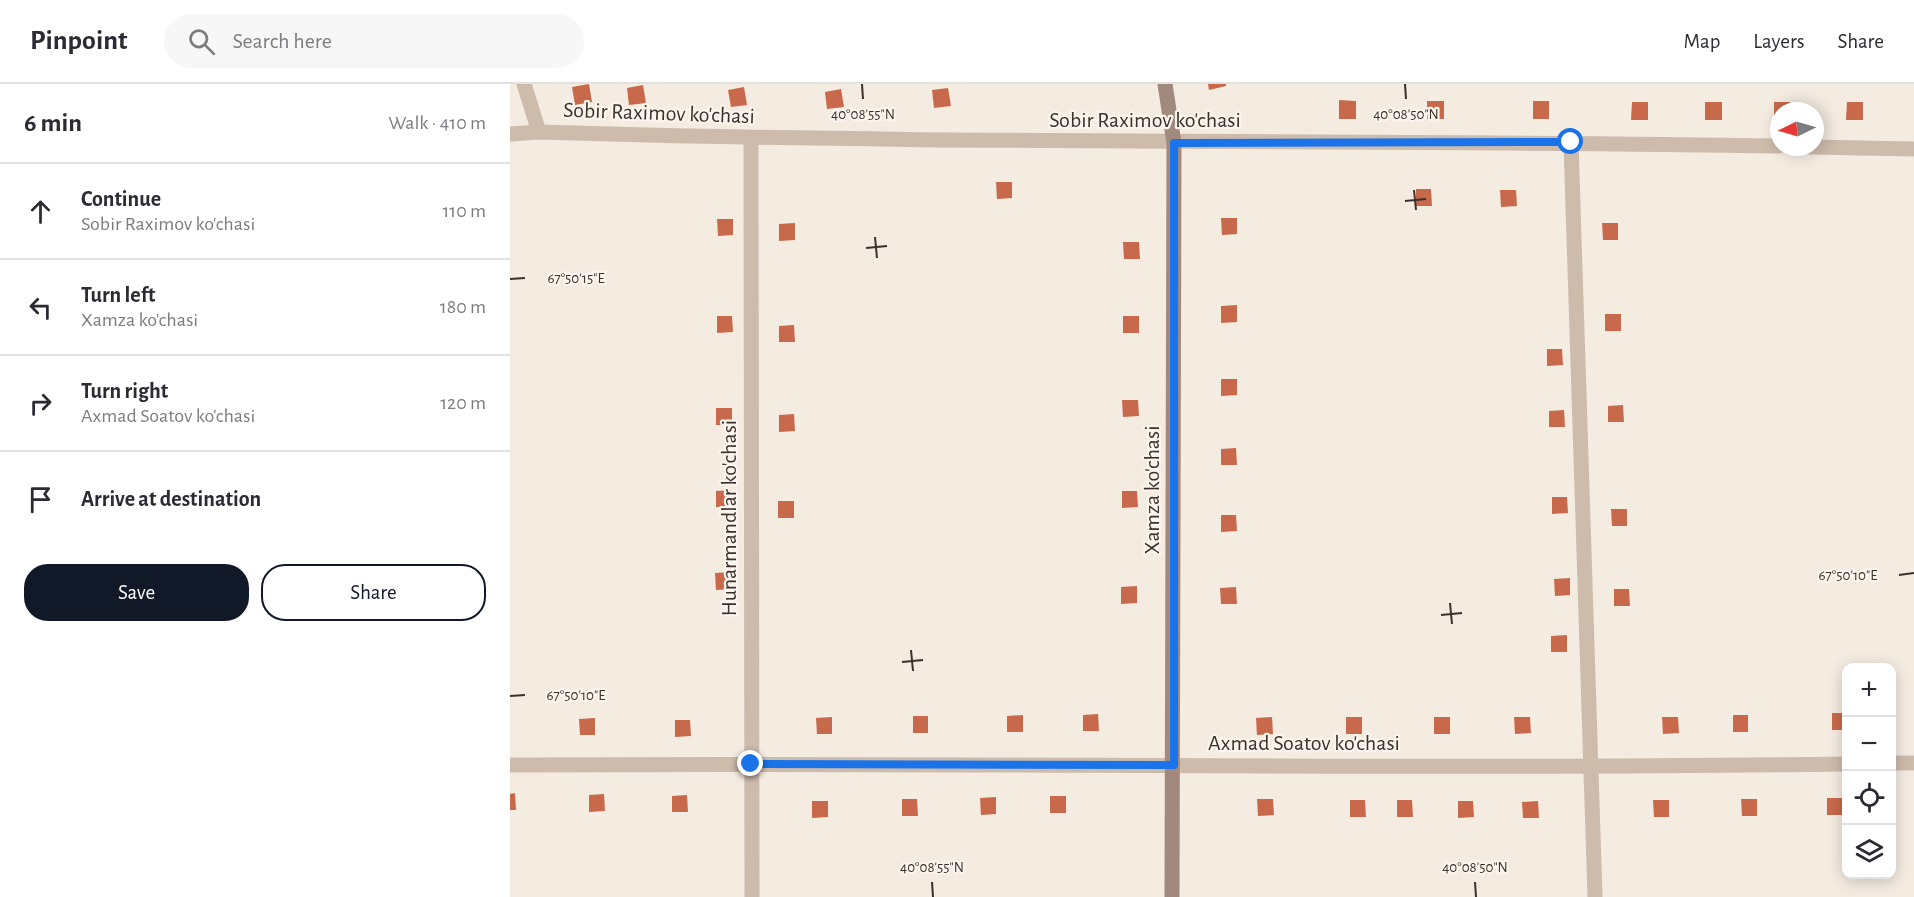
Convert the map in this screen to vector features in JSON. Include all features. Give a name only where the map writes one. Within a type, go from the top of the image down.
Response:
[{"type":"main road","name":"Xamza ko'chasi","points":[[1165,84],[1174,143],[1172,897]]},
{"type":"street","points":[[524,84],[539,132]]},
{"type":"street","name":"Sobir Raximov ko'chasi","points":[[510,134],[539,132],[751,139],[1174,143],[1571,142],[1770,146]]},
{"type":"street","name":"Hunarmandlar ko'chasi","points":[[751,139],[752,897]]},
{"type":"street","points":[[1571,142],[1592,767],[1594,897]]},
{"type":"street","points":[[1824,147],[1914,149]]},
{"type":"street","points":[[1896,763],[1914,763]]},
{"type":"street","name":"Axmad Soatov ko'chasi","points":[[510,765],[1592,767],[1842,764]]},
{"type":"building","points":[[589,84],[592,102],[575,105],[572,87]]},
{"type":"building","points":[[1208,84],[1226,84],[1226,86],[1209,90]]},
{"type":"building","points":[[643,85],[646,103],[629,105],[627,88]]},
{"type":"building","points":[[744,87],[747,105],[731,107],[728,90]]},
{"type":"building","points":[[948,88],[951,106],[934,108],[932,90]]},
{"type":"building","points":[[841,89],[844,107],[827,109],[825,92]]},
{"type":"building","points":[[1339,100],[1356,101],[1356,119],[1339,119]]},
{"type":"building","points":[[1427,101],[1444,101],[1444,119],[1427,119]]},
{"type":"building","points":[[1533,101],[1549,101],[1549,119],[1533,119]]},
{"type":"building","points":[[1632,102],[1648,102],[1648,120],[1631,120]]},
{"type":"building","points":[[1705,102],[1722,102],[1722,120],[1705,120]]},
{"type":"building","points":[[1847,102],[1863,102],[1863,120],[1846,120]]},
{"type":"building","points":[[996,182],[1012,182],[1012,198],[997,199]]},
{"type":"building","points":[[1416,189],[1431,189],[1432,206],[1416,206]]},
{"type":"building","points":[[1500,190],[1516,190],[1517,206],[1501,207]]},
{"type":"building","points":[[1221,218],[1237,218],[1237,234],[1222,235]]},
{"type":"building","points":[[717,219],[733,219],[733,235],[718,236]]},
{"type":"building","points":[[795,223],[795,240],[779,241],[779,224]]},
{"type":"building","points":[[1602,223],[1618,223],[1618,240],[1603,240]]},
{"type":"building","points":[[1123,242],[1139,242],[1140,259],[1124,259]]},
{"type":"building","points":[[1237,305],[1237,322],[1221,323],[1221,306]]},
{"type":"building","points":[[1605,314],[1621,314],[1621,331],[1605,331]]},
{"type":"building","points":[[717,316],[732,316],[733,332],[717,333]]},
{"type":"building","points":[[1123,316],[1139,316],[1139,333],[1123,333]]},
{"type":"building","points":[[794,325],[795,342],[779,342],[779,326]]},
{"type":"building","points":[[1547,349],[1562,349],[1563,365],[1547,366]]},
{"type":"building","points":[[1221,379],[1237,379],[1237,395],[1221,396]]},
{"type":"building","points":[[1122,400],[1138,400],[1139,416],[1123,417]]},
{"type":"building","points":[[1623,405],[1624,422],[1608,422],[1608,406]]},
{"type":"building","points":[[716,408],[732,408],[732,425],[716,425]]},
{"type":"building","points":[[1564,410],[1565,427],[1549,427],[1549,411]]},
{"type":"building","points":[[794,414],[795,431],[779,432],[779,415]]},
{"type":"building","points":[[1236,448],[1237,465],[1221,465],[1221,449]]},
{"type":"building","points":[[731,490],[732,507],[716,507],[716,491]]},
{"type":"building","points":[[1122,491],[1137,491],[1138,507],[1122,508]]},
{"type":"building","points":[[1552,497],[1567,497],[1568,513],[1552,514]]},
{"type":"building","points":[[778,501],[794,501],[794,518],[778,518]]},
{"type":"building","points":[[1611,509],[1627,509],[1627,526],[1612,526]]},
{"type":"building","points":[[1221,515],[1236,515],[1237,531],[1221,532]]},
{"type":"building","points":[[731,572],[731,589],[716,590],[715,573]]},
{"type":"building","points":[[1570,578],[1570,595],[1555,596],[1554,579]]},
{"type":"building","points":[[1137,586],[1137,603],[1121,604],[1121,587]]},
{"type":"building","points":[[1236,587],[1237,604],[1221,604],[1220,588]]},
{"type":"building","points":[[1614,589],[1629,589],[1630,606],[1614,606]]},
{"type":"building","points":[[1567,635],[1567,652],[1551,652],[1551,636]]},
{"type":"building","points":[[1832,713],[1842,713],[1842,730],[1832,730]]},
{"type":"building","points":[[1098,714],[1099,731],[1083,731],[1083,715]]},
{"type":"building","points":[[1023,715],[1023,732],[1007,732],[1007,716]]},
{"type":"building","points":[[1733,715],[1748,715],[1748,732],[1733,732]]},
{"type":"building","points":[[913,716],[928,716],[928,733],[913,733]]},
{"type":"building","points":[[832,717],[832,734],[817,734],[816,718]]},
{"type":"building","points":[[1272,717],[1273,734],[1257,735],[1256,718]]},
{"type":"building","points":[[1346,717],[1362,717],[1362,734],[1346,734]]},
{"type":"building","points":[[1434,717],[1450,717],[1450,734],[1434,734]]},
{"type":"building","points":[[1514,717],[1530,717],[1531,733],[1515,734]]},
{"type":"building","points":[[1662,717],[1678,717],[1679,733],[1663,734]]},
{"type":"building","points":[[595,718],[595,735],[580,735],[579,719]]},
{"type":"building","points":[[675,720],[690,720],[691,736],[675,737]]},
{"type":"building","points":[[515,793],[516,810],[510,810],[510,794]]},
{"type":"building","points":[[604,794],[605,811],[589,812],[589,795]]},
{"type":"building","points":[[687,795],[688,812],[672,812],[672,796]]},
{"type":"building","points":[[1050,796],[1066,796],[1066,813],[1050,813]]},
{"type":"building","points":[[996,797],[996,814],[981,815],[980,798]]},
{"type":"building","points":[[1827,798],[1842,798],[1842,815],[1827,815]]},
{"type":"building","points":[[902,799],[917,799],[918,816],[902,816]]},
{"type":"building","points":[[1257,799],[1273,799],[1274,815],[1258,816]]},
{"type":"building","points":[[1741,799],[1757,799],[1757,816],[1742,816]]},
{"type":"building","points":[[1350,800],[1365,800],[1366,817],[1350,817]]},
{"type":"building","points":[[1397,800],[1412,800],[1413,817],[1397,817]]},
{"type":"building","points":[[1653,800],[1669,800],[1669,817],[1654,817]]},
{"type":"building","points":[[812,801],[828,801],[828,817],[812,818]]},
{"type":"building","points":[[1458,801],[1473,801],[1474,817],[1458,818]]},
{"type":"building","points":[[1538,801],[1539,818],[1523,818],[1522,802]]},
{"type":"route","points":[[751,764],[1174,765],[1174,143],[1571,142]]}]
